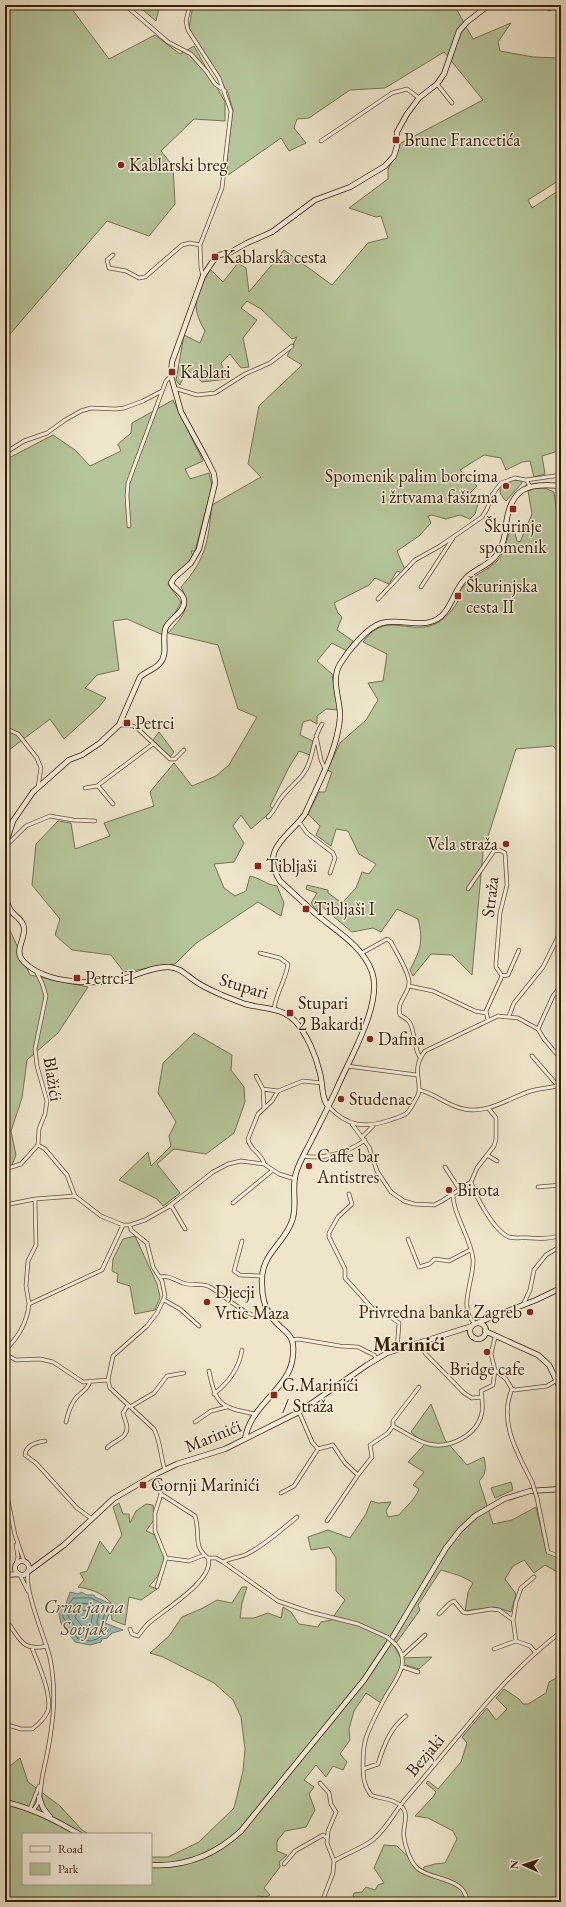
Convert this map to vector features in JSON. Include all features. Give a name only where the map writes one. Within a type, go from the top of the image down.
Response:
[{"type":"street","points":[[124,5],[168,42],[191,54],[207,72],[215,84],[225,91]]},
{"type":"street","points":[[190,5],[186,21],[188,30],[219,78],[231,111],[224,181],[219,197],[204,229],[200,245],[201,268],[203,276]]},
{"type":"street","points":[[5,845],[14,821],[22,806],[38,787],[69,760],[82,755],[100,743],[119,725],[140,677],[160,664],[163,659],[166,628],[183,605],[184,599],[182,595],[173,587],[172,583],[174,578],[191,563],[199,549],[215,483],[214,474],[181,412],[170,376],[172,362],[203,276],[219,255],[229,253],[246,243],[272,232],[315,200],[350,187],[385,166],[394,156],[398,129],[419,98],[437,84],[447,66],[459,31],[467,22],[489,5]]},
{"type":"street","points":[[543,5],[549,9],[556,5]]},
{"type":"street","points":[[437,84],[452,103]]},
{"type":"street","points":[[321,141],[392,93],[407,89],[419,98]]},
{"type":"street","points":[[113,255],[107,260],[109,268],[126,271],[139,278],[145,277],[182,245],[190,243],[200,245]]},
{"type":"street","points":[[174,388],[197,395],[215,392],[245,374],[270,363],[292,346]]},
{"type":"street","points":[[130,526],[127,496],[128,483],[162,391],[170,376]]},
{"type":"street","points":[[5,453],[24,441],[47,434],[65,420],[81,411],[90,408],[124,408],[138,404],[162,391]]},
{"type":"street","points":[[378,599],[415,560],[453,537],[484,514],[498,485],[515,478],[526,480],[561,475]]},
{"type":"street","points":[[526,480],[530,486]]},
{"type":"street","points":[[245,1439],[248,1429],[256,1414],[266,1399],[281,1383],[289,1370],[294,1349],[288,1332],[271,1316],[264,1300],[262,1276],[266,1260],[285,1236],[292,1221],[294,1214],[295,1179],[303,1156],[328,1108],[347,1066],[374,1000],[375,986],[372,972],[362,954],[280,881],[277,876],[274,861],[275,850],[278,842],[299,822],[305,814],[332,753],[340,719],[340,706],[336,677],[337,669],[359,640],[368,630],[382,623],[424,624],[437,620],[444,614],[466,578],[490,563],[497,555],[502,544],[506,521],[512,502],[519,493],[530,486],[540,484],[561,486]]},
{"type":"street","points":[[421,586],[453,537]]},
{"type":"street","points":[[268,817],[273,813],[280,799],[303,775],[312,755],[316,736],[322,724]]},
{"type":"street","points":[[119,725],[134,726],[167,757],[173,760],[184,750]]},
{"type":"street","points":[[5,726],[7,729],[18,734],[37,758],[41,768],[38,787]]},
{"type":"street","points":[[316,736],[319,743],[321,760],[325,769]]},
{"type":"street","points":[[85,788],[98,786],[153,744]]},
{"type":"street","points":[[98,786],[113,804]]},
{"type":"street","points":[[5,845],[9,843],[26,826],[50,816],[73,820],[95,821]]},
{"type":"street","points":[[299,822],[307,833],[334,853],[335,858],[330,873]]},
{"type":"street","name":"Straža","points":[[468,888],[494,851],[499,850],[505,853],[507,885],[500,913],[496,962],[496,967],[502,976]]},
{"type":"street","points":[[5,898],[11,911],[21,920],[24,927],[24,935],[19,948],[20,955],[24,962],[36,971]]},
{"type":"street","points":[[509,1016],[514,1003],[543,967],[561,931]]},
{"type":"street","points":[[362,954],[387,939],[408,974],[409,986],[400,1002],[398,1009],[400,1015],[409,1021],[416,1039],[417,1052],[420,1057]]},
{"type":"street","points":[[488,1020],[486,1011],[502,976],[508,975],[519,950]]},
{"type":"street","points":[[260,953],[280,958],[288,964],[286,977],[278,992],[274,1009]]},
{"type":"street","name":"Stupari","points":[[36,971],[58,978],[92,982],[123,978],[158,968],[170,967],[182,970],[194,981],[209,990],[244,1003],[274,1009],[286,1014],[295,1021],[305,1035],[316,1059],[325,1102],[328,1108]]},
{"type":"street","name":"Blažići","points":[[36,971],[46,996],[35,1048],[37,1066],[47,1101],[45,1114],[39,1129],[38,1145]]},
{"type":"street","points":[[409,986],[432,992],[475,1011],[486,1014]]},
{"type":"street","points":[[538,1029],[553,996],[561,986]]},
{"type":"street","points":[[352,1124],[373,1125],[407,1112],[419,1090],[417,1075],[420,1057],[425,1051],[498,1016],[518,1018],[538,1029],[544,1039],[561,1059]]},
{"type":"street","points":[[532,1056],[559,1086]]},
{"type":"street","points":[[347,1066],[417,1075]]},
{"type":"street","points":[[256,1076],[263,1089],[264,1108]]},
{"type":"street","points":[[263,1089],[278,1091],[303,1081],[322,1082]]},
{"type":"street","points":[[419,1090],[431,1093],[455,1107],[476,1110],[489,1109],[529,1092],[559,1086]]},
{"type":"street","points":[[264,1164],[264,1160],[248,1143],[248,1139],[258,1114],[272,1101],[278,1091]]},
{"type":"street","points":[[328,1108],[352,1124],[363,1136],[372,1153],[377,1171],[386,1187],[397,1197],[414,1204],[434,1205],[471,1182],[477,1168],[494,1146],[496,1138],[496,1118],[489,1109]]},
{"type":"street","points":[[363,1136],[373,1125]]},
{"type":"street","points":[[303,1156],[315,1158],[352,1148],[365,1140]]},
{"type":"street","points":[[5,1169],[22,1164],[38,1145],[45,1149],[66,1175],[75,1196],[101,1216],[123,1225],[130,1225],[145,1220],[171,1205],[213,1172],[228,1164],[241,1161],[264,1164],[273,1170],[295,1179]]},
{"type":"street","points":[[487,1155],[497,1160]]},
{"type":"street","points":[[444,1167],[460,1190]]},
{"type":"street","points":[[233,1203],[273,1170]]},
{"type":"street","points":[[471,1182],[488,1214],[498,1229],[506,1235],[515,1238],[540,1239],[561,1236]]},
{"type":"street","points":[[538,1187],[561,1185]]},
{"type":"street","points":[[349,1194],[352,1204],[338,1217],[330,1230],[329,1237],[345,1269],[347,1280],[372,1309],[391,1316],[399,1322],[397,1350]]},
{"type":"street","points":[[453,1194],[473,1263],[467,1307],[475,1324],[471,1334]]},
{"type":"street","points":[[5,1205],[35,1199],[75,1196]]},
{"type":"street","points":[[5,1350],[14,1341],[25,1323],[29,1304],[26,1286],[28,1261],[36,1245],[35,1199]]},
{"type":"street","points":[[171,1205],[185,1229]]},
{"type":"street","points":[[29,1304],[102,1270],[123,1225]]},
{"type":"street","points":[[130,1225],[131,1230],[147,1243],[153,1267],[160,1278],[164,1289],[164,1300],[157,1313],[147,1326],[114,1356],[111,1362],[108,1380],[110,1388],[154,1429],[158,1437],[161,1460],[165,1470]]},
{"type":"street","points":[[408,1239],[419,1267],[430,1264],[435,1259],[453,1259],[470,1250]]},
{"type":"street","points":[[242,1241],[234,1271],[240,1275],[262,1276]]},
{"type":"street","points":[[523,1305],[531,1285],[534,1270],[546,1255],[561,1246]]},
{"type":"street","points":[[160,1278],[168,1277],[184,1284],[206,1286],[240,1309],[264,1318],[271,1316]]},
{"type":"street","name":"Marinići","points":[[29,1572],[64,1545],[113,1499],[154,1475],[225,1449],[299,1412],[377,1359],[397,1350],[454,1333],[561,1288]]},
{"type":"street","points":[[164,1300],[180,1309],[199,1326]]},
{"type":"street","name":"Marinići","points":[[482,1337],[488,1322],[497,1316]]},
{"type":"street","name":"Marinići","points":[[475,1324],[482,1324],[485,1330],[497,1338],[538,1355],[545,1360],[561,1390]]},
{"type":"street","name":"Marinići","points":[[454,1333],[471,1334],[476,1338],[497,1338]]},
{"type":"street","points":[[393,1426],[420,1441],[430,1444],[441,1445],[457,1441],[468,1435],[482,1414],[481,1391],[493,1384],[495,1370],[491,1354],[497,1338]]},
{"type":"street","points":[[292,1340],[298,1339],[358,1347],[374,1355],[377,1359]]},
{"type":"street","points":[[421,1343],[426,1353],[464,1393],[472,1398],[482,1397]]},
{"type":"street","points":[[214,1394],[224,1386],[234,1372],[241,1360],[242,1350]]},
{"type":"street","points":[[5,1354],[16,1360],[46,1360],[61,1366],[80,1380],[108,1380]]},
{"type":"street","points":[[495,1370],[506,1379],[512,1389],[508,1413],[510,1435],[521,1463],[532,1482],[537,1498],[548,1552],[561,1557]]},
{"type":"street","points":[[209,1371],[214,1394],[227,1407]]},
{"type":"street","points":[[106,1448],[126,1432],[127,1427],[123,1413],[129,1406],[154,1393],[168,1376],[184,1373]]},
{"type":"street","points":[[512,1389],[518,1390],[547,1386],[556,1380]]},
{"type":"street","points":[[66,1422],[69,1410],[76,1398],[87,1388],[90,1381]]},
{"type":"street","points":[[328,1521],[358,1475],[372,1457],[370,1445],[388,1433],[393,1426],[393,1421],[419,1387]]},
{"type":"street","points":[[195,1422],[211,1412],[227,1407],[256,1414]]},
{"type":"street","points":[[299,1412],[312,1442],[318,1449]]},
{"type":"street","points":[[46,1441],[27,1448],[25,1455],[36,1463],[77,1508],[92,1519]]},
{"type":"street","points":[[281,1493],[294,1486],[318,1449],[333,1445],[345,1463],[358,1475]]},
{"type":"street","points":[[130,1629],[132,1634],[138,1636],[151,1620],[183,1597],[207,1573],[210,1563],[208,1558],[198,1547],[198,1526],[195,1516],[161,1494],[154,1475]]},
{"type":"street","points":[[5,1486],[18,1557],[15,1565],[32,1600]]},
{"type":"street","points":[[152,1865],[170,1865],[201,1858],[229,1843],[241,1831],[364,1680],[394,1635],[446,1548],[460,1530],[475,1516],[493,1504],[515,1495],[542,1489],[561,1489]]},
{"type":"street","points":[[157,1586],[166,1558],[155,1531],[155,1513],[161,1494]]},
{"type":"street","points":[[224,1562],[232,1557],[247,1554],[273,1538],[297,1517]]},
{"type":"street","points":[[15,1535],[29,1572],[28,1582],[32,1600],[47,1646],[53,1676],[54,1711],[50,1744],[37,1805],[31,1810]]},
{"type":"street","points":[[166,1558],[189,1561],[204,1555]]},
{"type":"street","name":"Marinići","points":[[26,1562],[34,1562],[47,1557]]},
{"type":"street","points":[[208,1558],[216,1558],[224,1562],[278,1601],[310,1612],[350,1621],[387,1637],[395,1644],[402,1656],[403,1667],[398,1679],[386,1696],[364,1743],[363,1769],[365,1784],[371,1795],[394,1801],[400,1805],[406,1819],[404,1829],[405,1844],[416,1867],[427,1874],[446,1879],[461,1888],[469,1902]]},
{"type":"street","points":[[5,1574],[20,1561],[26,1562]]},
{"type":"street","points":[[5,1574],[24,1575],[29,1572]]},
{"type":"street","points":[[516,1641],[513,1620],[519,1592],[534,1577]]},
{"type":"street","points":[[439,1614],[454,1601],[463,1612],[467,1613],[491,1609],[499,1610],[513,1620]]},
{"type":"street","points":[[5,1619],[24,1644],[32,1648],[47,1646]]},
{"type":"street","name":"Bezjaki","points":[[334,1861],[350,1851],[367,1844],[375,1838],[400,1805],[469,1722],[536,1652],[561,1632]]},
{"type":"street","points":[[402,1656],[425,1635]]},
{"type":"street","points":[[494,1649],[516,1641],[530,1646],[536,1652]]},
{"type":"street","points":[[8,1725],[21,1729],[32,1729],[48,1710],[48,1698],[42,1674],[32,1648]]},
{"type":"street","points":[[403,1667],[418,1672]]},
{"type":"street","points":[[363,1769],[378,1764],[388,1736],[393,1728],[406,1716]]},
{"type":"street","points":[[31,1810],[41,1782]]},
{"type":"street","points":[[320,1783],[329,1793],[331,1804],[336,1812],[327,1838],[327,1843],[334,1861],[333,1873],[322,1902]]},
{"type":"street","points":[[39,1798],[44,1810],[53,1819]]},
{"type":"street","points":[[5,1802],[53,1819],[77,1833]]},
{"type":"street","points":[[284,1864],[295,1851],[323,1835],[327,1838]]},
{"type":"green space","points":[[5,5],[69,5],[109,59],[155,35],[180,54],[194,46],[225,102],[225,121],[194,119],[161,151],[173,166],[175,204],[149,236],[107,221],[5,340]]},
{"type":"green space","points":[[137,5],[160,5],[156,21]]},
{"type":"green space","points":[[193,5],[457,5],[457,10],[473,39],[511,23],[498,42],[500,51],[533,57],[561,57],[561,179],[528,200],[532,208],[561,189],[561,444],[555,452],[542,456],[545,474],[534,477],[530,461],[522,462],[506,470],[501,458],[484,455],[460,470],[477,486],[470,493],[478,504],[475,514],[470,519],[460,515],[446,519],[432,515],[428,516],[431,523],[419,536],[397,551],[405,570],[402,573],[397,571],[389,584],[375,578],[369,585],[334,603],[338,613],[342,617],[337,630],[353,641],[347,651],[332,643],[317,661],[332,674],[338,710],[326,709],[317,716],[317,724],[310,720],[303,722],[300,735],[313,741],[310,755],[299,751],[288,769],[270,806],[273,810],[251,829],[241,815],[233,826],[244,843],[234,862],[214,864],[224,888],[235,896],[246,891],[250,876],[277,886],[284,903],[281,916],[258,902],[195,944],[175,964],[124,972],[111,955],[72,950],[55,935],[60,919],[32,885],[36,844],[58,821],[71,823],[75,849],[110,836],[104,823],[154,806],[150,792],[174,763],[192,786],[216,776],[229,765],[257,717],[238,709],[218,645],[168,633],[181,617],[186,607],[186,601],[181,587],[201,559],[207,540],[212,505],[261,477],[248,464],[259,406],[302,365],[287,356],[297,337],[292,339],[261,309],[247,301],[241,308],[257,320],[243,338],[249,367],[241,368],[230,354],[221,363],[227,379],[202,382],[187,369],[180,385],[176,380],[184,335],[200,343],[205,331],[197,314],[196,306],[198,293],[210,269],[223,282],[238,263],[246,268],[249,292],[284,250],[332,285],[368,243],[388,238],[381,216],[376,217],[349,208],[388,179],[388,169],[401,143],[483,100],[444,52],[385,88],[350,90],[309,118],[297,119],[294,128],[306,143],[289,151],[281,138],[228,175],[227,158],[233,110],[228,93],[189,28]]},
{"type":"green space","points":[[173,400],[203,461],[185,469],[190,479],[209,473],[212,486],[195,551],[191,551],[193,556],[168,584],[181,602],[163,635],[127,619],[113,621],[119,670],[97,675],[85,688],[106,698],[99,707],[64,739],[50,719],[5,753],[5,460],[53,435],[75,450],[90,466],[121,451],[118,444],[131,433],[132,423]]},
{"type":"green space","points":[[511,480],[521,480],[522,483],[506,501],[501,494],[500,489],[504,484]]},
{"type":"green space","points":[[535,488],[545,488],[554,492],[557,514],[561,514],[561,755],[553,746],[516,749],[483,852],[472,975],[452,955],[431,954],[413,976],[410,970],[419,951],[421,940],[418,919],[397,909],[381,932],[373,928],[352,932],[320,905],[317,911],[311,903],[317,893],[306,889],[307,885],[328,890],[328,893],[342,903],[356,888],[362,872],[369,874],[376,864],[359,854],[348,831],[336,829],[331,846],[316,835],[320,826],[308,814],[319,792],[325,792],[332,772],[327,770],[340,743],[366,720],[378,700],[368,683],[383,681],[387,654],[363,642],[371,633],[388,625],[423,627],[433,625],[445,618],[460,598],[461,589],[475,576],[498,560],[504,549],[510,529],[514,530],[517,541],[520,542],[532,514],[528,491]]},
{"type":"green space","points":[[159,732],[174,752],[170,757],[153,740]]},
{"type":"green space","points":[[5,919],[30,975],[88,987],[58,1033],[27,1060],[22,1098],[11,1131],[16,1155],[12,1165],[5,1167]]},
{"type":"green space","points":[[194,1033],[232,1055],[231,1070],[244,1087],[245,1102],[234,1133],[206,1154],[174,1149],[157,1164],[180,1193],[163,1206],[157,1199],[119,1180],[148,1152],[151,1166],[171,1146],[169,1136],[176,1122],[158,1093],[163,1063]]},
{"type":"green space","points":[[135,1236],[157,1284],[160,1297],[155,1310],[135,1314],[130,1286],[117,1282],[118,1274],[112,1271],[113,1259],[123,1239]]},
{"type":"green space","points":[[431,1404],[445,1440],[467,1465],[484,1457],[485,1470],[479,1481],[493,1524],[512,1520],[536,1507],[547,1553],[561,1558],[561,1571],[559,1573],[545,1565],[534,1573],[524,1560],[513,1566],[505,1579],[516,1594],[511,1612],[495,1607],[465,1611],[468,1592],[473,1583],[461,1576],[441,1570],[418,1605],[420,1610],[394,1646],[401,1658],[432,1657],[419,1669],[406,1665],[381,1703],[366,1693],[354,1711],[349,1729],[350,1740],[340,1754],[347,1762],[343,1770],[333,1766],[326,1777],[316,1765],[304,1780],[314,1787],[309,1794],[315,1810],[306,1827],[285,1831],[277,1841],[277,1851],[287,1855],[279,1862],[280,1867],[264,1888],[270,1895],[266,1897],[258,1896],[250,1902],[5,1902],[5,1770],[20,1758],[28,1782],[60,1806],[82,1830],[87,1833],[22,1833],[22,1885],[152,1885],[152,1857],[168,1857],[199,1842],[234,1808],[243,1771],[245,1749],[241,1717],[233,1700],[214,1683],[163,1657],[150,1653],[169,1636],[182,1617],[217,1600],[232,1603],[242,1587],[247,1587],[242,1603],[240,1618],[254,1618],[268,1613],[281,1618],[283,1607],[291,1612],[299,1624],[318,1627],[321,1622],[331,1620],[345,1600],[336,1591],[336,1558],[329,1547],[311,1550],[308,1537],[328,1530],[350,1538],[366,1514],[371,1501],[378,1503],[391,1502],[386,1511],[388,1517],[399,1515],[413,1500],[419,1489],[413,1485],[424,1472],[408,1462],[425,1444],[411,1432]]},
{"type":"green space","points":[[511,1482],[513,1490],[495,1498],[491,1488]]},
{"type":"green space","points":[[119,1503],[123,1514],[129,1514],[130,1523],[136,1511],[146,1504],[153,1505],[154,1520],[146,1531],[158,1536],[164,1549],[163,1566],[149,1586],[157,1589],[141,1600],[129,1597],[125,1625],[112,1620],[111,1613],[114,1609],[112,1604],[104,1596],[89,1589],[78,1587],[84,1580],[80,1573],[87,1571],[100,1541],[110,1554],[122,1535],[113,1507]]},
{"type":"green space","points":[[558,1677],[561,1681],[561,1902],[354,1902],[356,1900],[353,1896],[354,1893],[362,1892],[366,1887],[375,1890],[378,1885],[384,1883],[374,1868],[384,1845],[397,1846],[423,1871],[424,1867],[445,1863],[457,1839],[453,1831],[428,1818],[415,1816],[436,1792],[426,1783],[428,1781],[438,1789],[461,1762],[467,1743],[462,1737],[487,1708],[496,1720],[507,1709],[496,1698],[504,1689],[519,1699],[523,1704],[528,1704],[546,1693],[549,1682]]},
{"type":"water","name":"Crna jama Sovjak","points":[[70,1592],[78,1594],[81,1592],[87,1595],[94,1595],[95,1597],[111,1604],[112,1608],[105,1623],[123,1630],[112,1633],[107,1638],[102,1639],[101,1642],[90,1645],[75,1642],[61,1623],[58,1611],[66,1604]]},
{"type":"place","name":"Brune Francetića","points":[[396,140]]},
{"type":"place","name":"Kablarski breg","points":[[121,165]]},
{"type":"place","name":"Kablarska cesta","points":[[215,257]]},
{"type":"place","name":"Kablari","points":[[172,372]]},
{"type":"place","name":"Spomenik palim borcima i žrtvama fašizma","points":[[506,486]]},
{"type":"place","name":"Škurinje spomenik","points":[[513,509]]},
{"type":"place","name":"Škurinjska cesta II","points":[[458,596]]},
{"type":"place","name":"Petrci","points":[[127,723]]},
{"type":"place","name":"Vela straža","points":[[506,844]]},
{"type":"place","name":"Tibljaši","points":[[258,866]]},
{"type":"place","name":"Tibljaši I","points":[[306,909]]},
{"type":"place","name":"Petrci I","points":[[77,978]]},
{"type":"place","name":"Stupari 2 Bakardi","points":[[290,1013]]},
{"type":"place","name":"Dafina","points":[[370,1039]]},
{"type":"place","name":"Studenac","points":[[341,1099]]},
{"type":"place","name":"Caffe bar Antistres","points":[[309,1166]]},
{"type":"place","name":"Birota","points":[[449,1190]]},
{"type":"place","name":"Djecji Vrtic Maza","points":[[207,1302]]},
{"type":"place","name":"Privredna banka Zagreb","points":[[530,1312]]},
{"type":"place","name":"Bridge cafe","points":[[487,1352]]},
{"type":"place","name":"G.Marinići / Straža","points":[[274,1395]]},
{"type":"place","name":"Gornji Marinići","points":[[143,1485]]},
{"type":"district","name":"Marinići","points":[[409,1344]]}]
